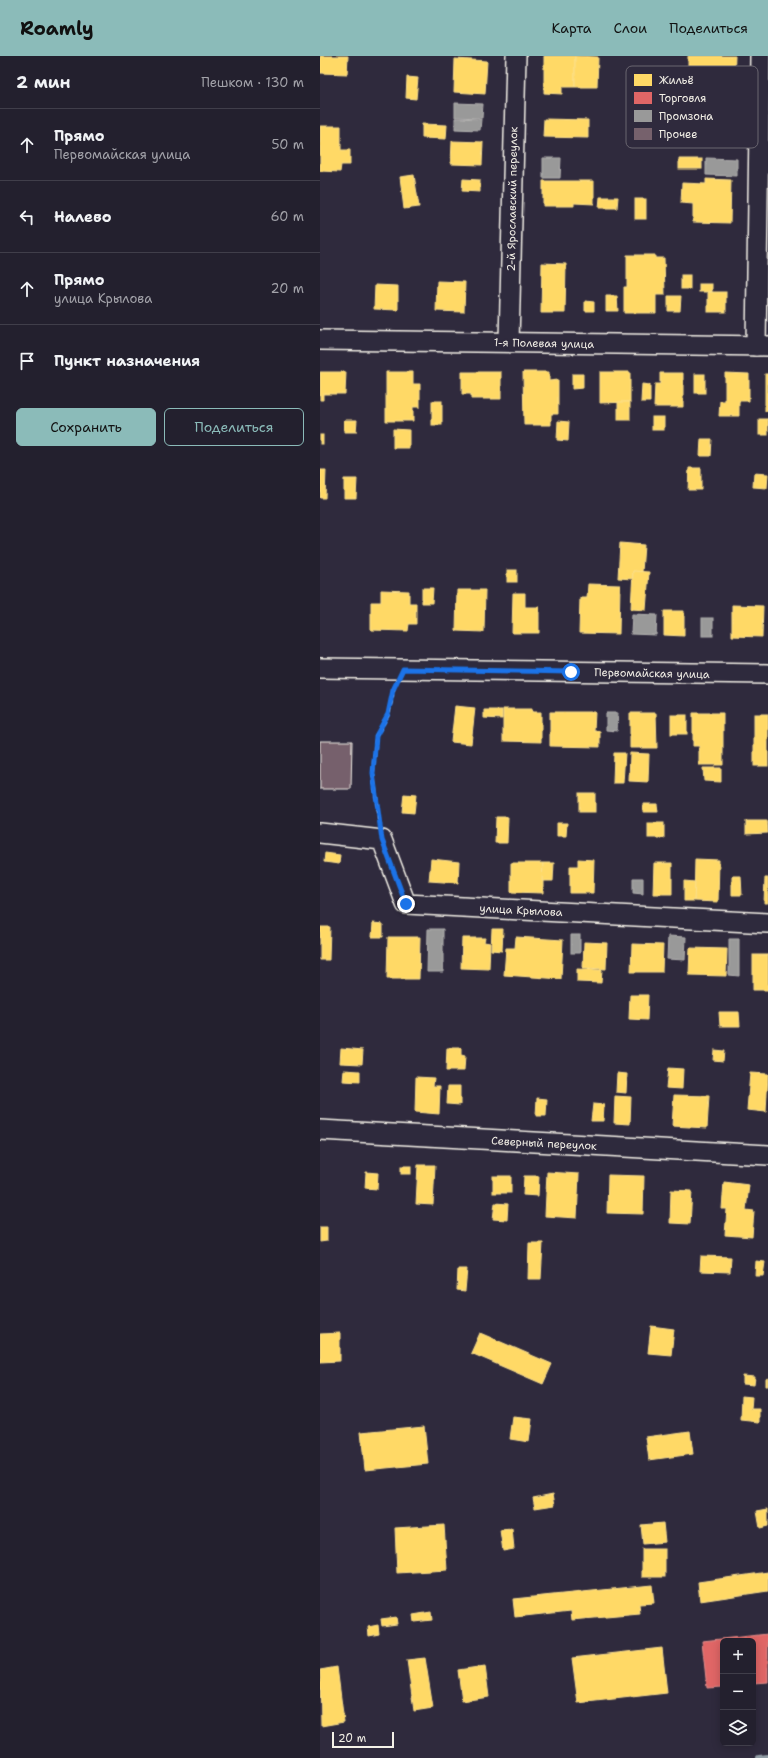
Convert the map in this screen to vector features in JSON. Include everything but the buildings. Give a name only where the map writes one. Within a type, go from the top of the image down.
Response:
[{"type":"street","name":"2-й Ярославский переулок","points":[[509,342],[516,56]]},
{"type":"street","points":[[760,56],[762,346]]},
{"type":"street","name":"1-я Полевая улица","points":[[320,340],[762,346]]},
{"type":"street","name":"Первомайская улица","points":[[320,668],[768,674]]},
{"type":"street","points":[[320,833],[382,840]]},
{"type":"street","name":"улица Крылова","points":[[382,840],[406,904],[768,923]]},
{"type":"street","name":"Северный переулок","points":[[320,1130],[768,1155]]},
{"type":"path","points":[[382,840],[373,773],[376,736],[388,714],[393,690],[403,669]]},
{"type":"waterway","points":[[759,1758],[768,1757]]},
{"type":"route","points":[[406,904],[382,840],[373,773],[376,736],[388,714],[393,690],[403,669],[571,672]]}]
